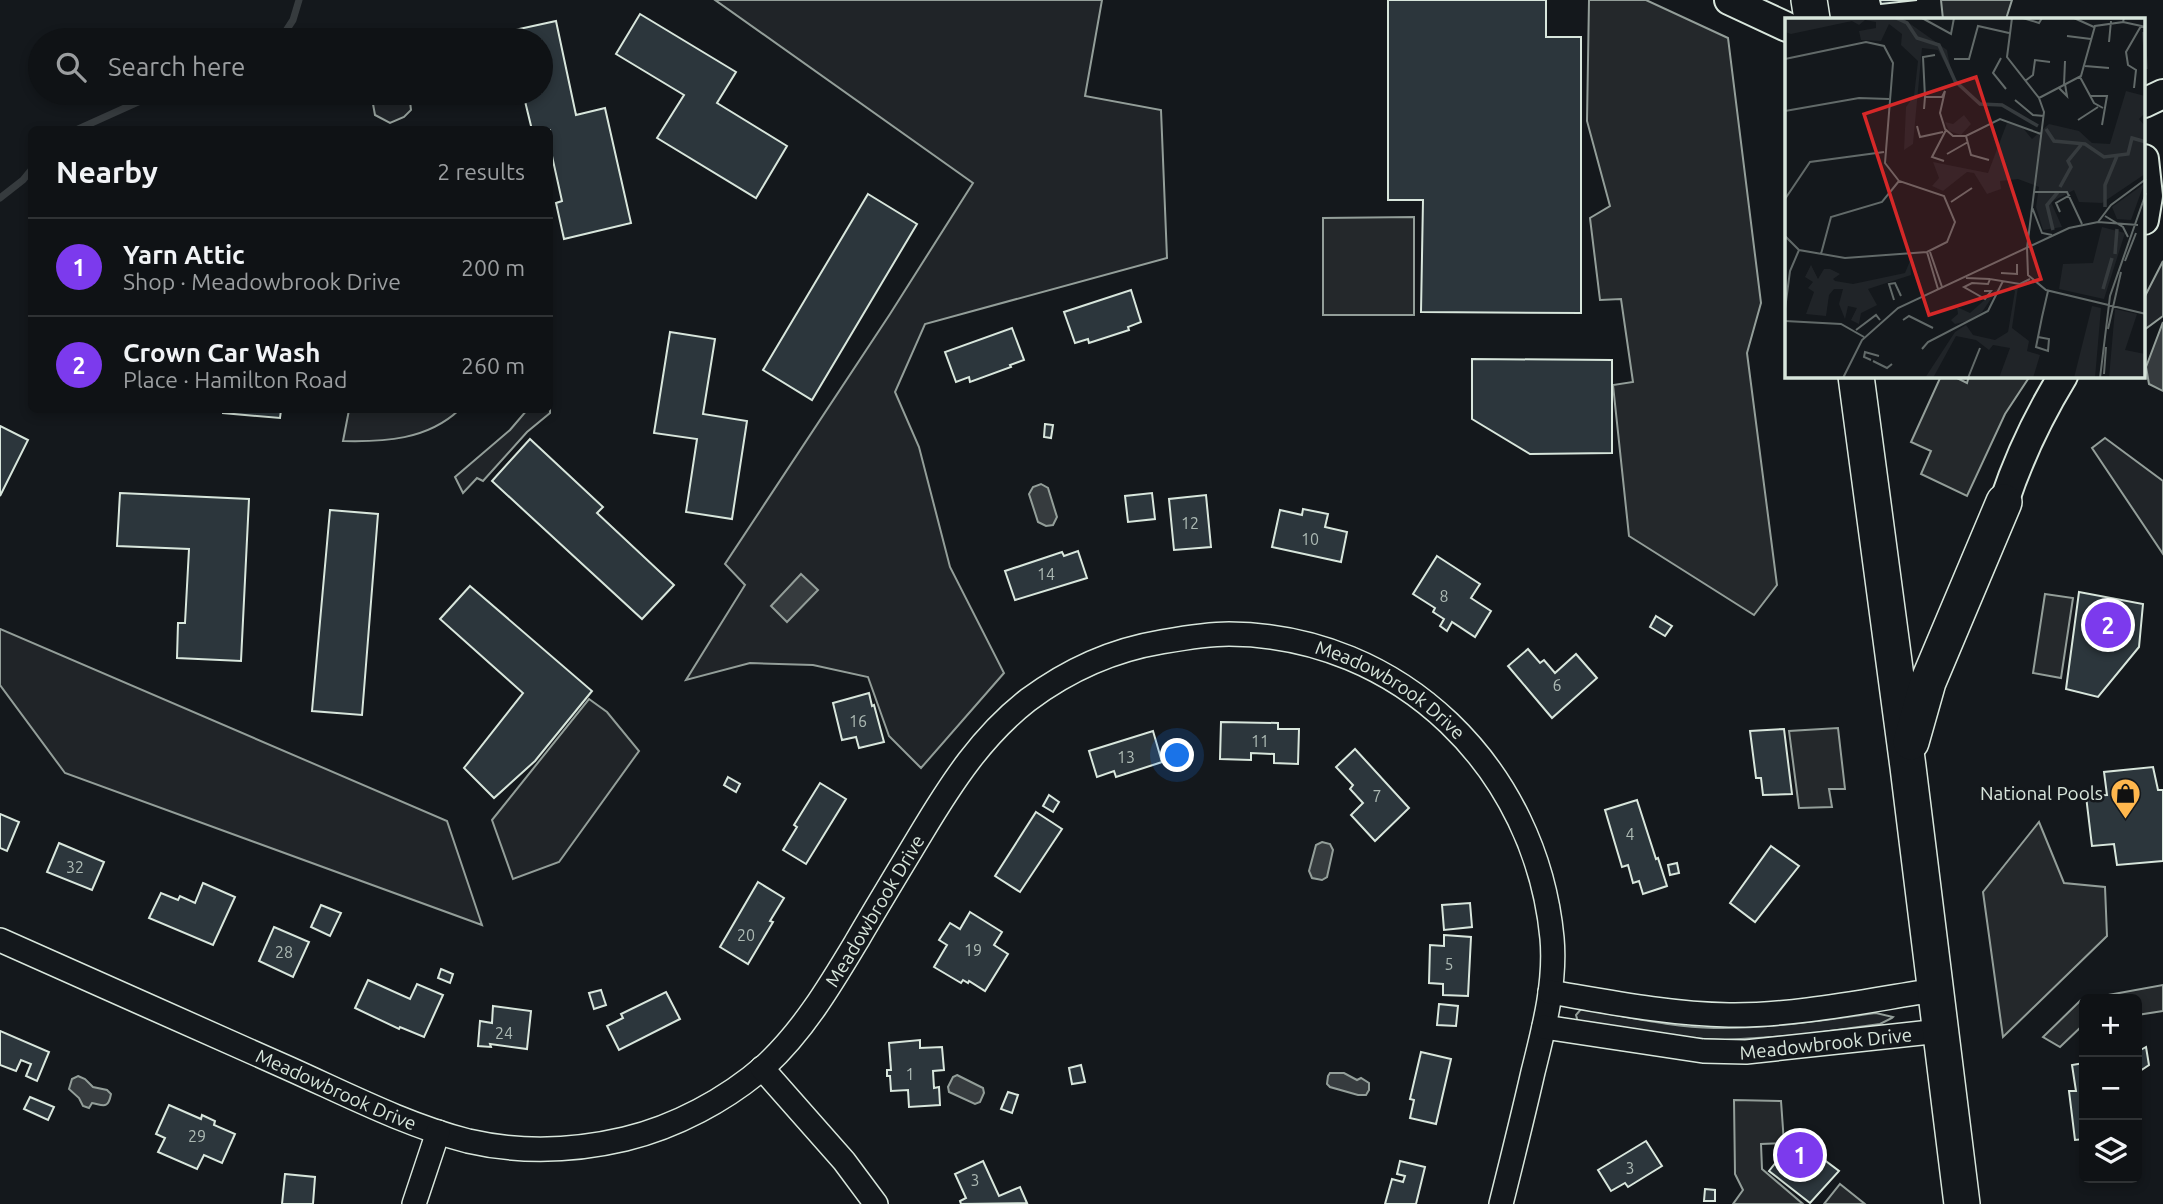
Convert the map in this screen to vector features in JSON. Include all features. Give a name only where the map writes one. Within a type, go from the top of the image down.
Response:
[{"type":"main road","points":[[1809,0],[1812,18]]},
{"type":"main road","points":[[1856,378],[1962,1204]]},
{"type":"main road","points":[[1907,759],[1928,682],[2004,502]]},
{"type":"street","points":[[1729,0],[1785,26]]},
{"type":"street","points":[[2146,102],[2163,94]]},
{"type":"street","points":[[2146,184],[2146,204]]},
{"type":"street","points":[[2004,502],[2021,455],[2062,378]]},
{"type":"street","name":"Meadowbrook Drive","points":[[0,940],[364,1102],[438,1132],[472,1142],[546,1150],[627,1138],[667,1126],[732,1090],[762,1068],[808,1019],[944,795],[995,729],[1028,701],[1095,661],[1136,646],[1193,636],[1267,636],[1339,654],[1397,682],[1428,703],[1459,730],[1482,760],[1506,795],[1525,831],[1539,871],[1552,941],[1553,975],[1544,1027],[1501,1204]]},
{"type":"street","name":"Meadowbrook Drive","points":[[1550,992],[1655,1009],[1731,1015],[1788,1012],[1935,990]]},
{"type":"street","name":"Meadowbrook Drive","points":[[1544,1027],[1654,1045],[1703,1051],[1746,1052],[1940,1031]]},
{"type":"street","points":[[762,1068],[845,1161],[876,1204]]},
{"type":"street","points":[[414,1204],[438,1132]]},
{"type":"shaded area","points":[[715,0],[1102,0],[1085,96],[1161,110],[1167,258],[925,324],[895,392],[919,447],[950,567],[1004,673],[921,768],[889,736],[868,677],[813,665],[750,663],[686,680],[745,585],[725,564],[973,183]]},
{"type":"shaded area","points":[[1589,0],[1646,0],[1728,38],[1761,303],[1747,353],[1777,585],[1754,615],[1629,536],[1613,385],[1633,382],[1621,299],[1600,300],[1590,218],[1610,206],[1587,121]]},
{"type":"shaded area","points":[[1941,0],[2012,0],[2006,18],[1943,18]]},
{"type":"shaded area","points":[[373,105],[410,105],[411,110],[404,117],[390,123],[375,115]]},
{"type":"shaded area","points":[[1414,217],[1414,315],[1323,315],[1323,218]]},
{"type":"shaded area","points":[[2163,261],[2163,316],[2146,329],[2146,294]]},
{"type":"shaded area","points":[[2163,322],[2163,391],[2149,384],[2146,367]]},
{"type":"shaded area","points":[[1940,378],[1957,378],[1967,383],[1968,378],[2029,378],[2005,414],[1967,496],[1921,474],[1931,451],[1911,442]]},
{"type":"shaded area","points":[[348,413],[455,413],[433,428],[404,437],[343,441]]},
{"type":"shaded area","points":[[524,413],[550,413],[527,432],[483,481],[477,478],[463,493],[455,477],[510,430]]},
{"type":"shaded area","points":[[2105,438],[2163,481],[2163,554],[2092,448]]},
{"type":"shaded area","points":[[1041,484],[1048,488],[1057,517],[1053,525],[1046,526],[1038,522],[1029,494],[1033,487]]},
{"type":"shaded area","points":[[801,574],[818,590],[787,622],[771,606]]},
{"type":"shaded area","points":[[2045,594],[2073,598],[2061,678],[2033,673]]},
{"type":"shaded area","points":[[0,629],[447,821],[482,925],[65,773],[0,685]]},
{"type":"shaded area","points":[[589,699],[607,712],[639,751],[559,862],[513,879],[492,820]]},
{"type":"shaded area","points":[[1838,728],[1845,789],[1829,789],[1832,807],[1799,808],[1789,731]]},
{"type":"shaded area","points":[[2039,822],[2064,883],[2105,887],[2107,936],[2003,1037],[1983,892]]},
{"type":"shaded area","points":[[1322,842],[1330,844],[1333,850],[1327,877],[1322,880],[1312,878],[1309,871],[1316,845]]},
{"type":"shaded area","points":[[2163,985],[2163,1011],[2142,1014],[2142,994],[2114,994]]},
{"type":"shaded area","points":[[2079,1002],[2079,1029],[2060,1047],[2043,1037]]},
{"type":"shaded area","points":[[1581,1009],[1664,1023],[1714,1028],[1775,1026],[1876,1013],[1893,1017],[1880,1024],[1801,1035],[1725,1040],[1686,1038],[1578,1022],[1576,1015]]},
{"type":"shaded area","points":[[1330,1073],[1344,1073],[1357,1080],[1361,1078],[1369,1083],[1369,1090],[1366,1095],[1358,1095],[1330,1087],[1327,1084]]},
{"type":"shaded area","points":[[957,1075],[983,1088],[980,1102],[975,1104],[949,1092],[948,1087]]},
{"type":"shaded area","points":[[78,1076],[93,1087],[107,1090],[111,1094],[107,1104],[92,1103],[89,1108],[83,1106],[69,1089],[72,1079]]},
{"type":"shaded area","points":[[1734,1100],[1781,1101],[1784,1143],[1761,1144],[1762,1169],[1803,1204],[1733,1204],[1743,1190],[1735,1174]]},
{"type":"shaded area","points":[[1840,1184],[1865,1204],[1824,1204]]},
{"type":"building","points":[[1388,0],[1546,0],[1546,37],[1581,37],[1581,313],[1421,312],[1423,200],[1388,200]]},
{"type":"building","points":[[1880,0],[1917,0],[1881,4]]},
{"type":"building","points":[[640,14],[736,72],[717,103],[787,146],[756,198],[657,138],[684,95],[616,54]]},
{"type":"building","points":[[556,21],[576,115],[605,108],[631,223],[564,239],[556,203],[562,201],[553,160],[553,126],[531,126],[526,105],[553,105],[553,28],[524,28]]},
{"type":"building","points":[[868,194],[917,224],[812,400],[763,370]]},
{"type":"building","points":[[1131,290],[1141,322],[1128,327],[1129,330],[1089,343],[1088,339],[1075,343],[1064,312]]},
{"type":"building","points":[[1012,328],[1024,360],[970,382],[969,377],[956,382],[945,352]]},
{"type":"building","points":[[670,332],[715,339],[703,414],[747,421],[732,519],[686,512],[697,439],[654,433]]},
{"type":"building","points":[[1472,359],[1612,360],[1612,453],[1530,454],[1472,419]]},
{"type":"building","points":[[223,413],[281,413],[280,418]]},
{"type":"building","points":[[1045,424],[1053,425],[1051,438],[1044,437]]},
{"type":"building","points":[[0,426],[28,440],[0,496]]},
{"type":"building","points":[[530,439],[603,507],[597,513],[674,585],[642,619],[492,481]]},
{"type":"building","points":[[120,493],[249,499],[241,661],[177,658],[178,623],[185,623],[189,549],[117,546]]},
{"type":"building","points":[[1152,493],[1155,519],[1128,522],[1125,496]]},
{"type":"building","points":[[1206,495],[1211,547],[1174,550],[1169,499]]},
{"type":"building","points":[[1303,509],[1328,514],[1325,527],[1347,532],[1341,562],[1272,547],[1280,510],[1302,515]]},
{"type":"building","points":[[330,510],[378,514],[362,715],[312,711]]},
{"type":"building","points":[[1078,551],[1087,578],[1015,600],[1005,571],[1062,552],[1064,556]]},
{"type":"building","points":[[1437,556],[1480,584],[1471,598],[1491,611],[1475,637],[1452,622],[1447,631],[1440,626],[1444,619],[1433,612],[1435,608],[1413,594]]},
{"type":"building","points":[[470,586],[592,691],[535,761],[494,798],[464,768],[523,693],[440,619]]},
{"type":"building","points":[[2079,592],[2143,604],[2139,647],[2098,697],[2066,689]]},
{"type":"building","points":[[1656,616],[1672,626],[1665,636],[1650,627]]},
{"type":"building","points":[[1528,649],[1540,663],[1544,660],[1555,673],[1576,654],[1597,678],[1552,718],[1508,666]]},
{"type":"building","points":[[869,693],[884,742],[859,748],[856,737],[842,740],[833,703]]},
{"type":"building","points":[[1221,722],[1278,723],[1278,729],[1299,729],[1298,764],[1274,763],[1274,754],[1251,753],[1251,760],[1220,759]]},
{"type":"building","points":[[1784,729],[1792,794],[1763,795],[1761,778],[1756,778],[1750,731]]},
{"type":"building","points":[[1153,731],[1162,762],[1116,777],[1114,771],[1097,777],[1089,751]]},
{"type":"building","points":[[1355,749],[1409,808],[1375,841],[1351,815],[1363,803],[1350,789],[1353,785],[1336,767]]},
{"type":"building","name":"National Pools","points":[[2153,767],[2158,790],[2163,790],[2163,861],[2117,865],[2114,844],[2092,846],[2086,796],[2107,795],[2104,772]]},
{"type":"building","points":[[728,777],[740,784],[736,792],[724,785]]},
{"type":"building","points":[[820,783],[846,799],[806,864],[783,850],[797,827],[794,825]]},
{"type":"building","points":[[1049,795],[1059,802],[1053,812],[1043,806]]},
{"type":"building","points":[[1637,800],[1667,886],[1643,894],[1639,881],[1633,883],[1628,865],[1622,867],[1605,810]]},
{"type":"building","points":[[1036,812],[1062,829],[1020,892],[995,876]]},
{"type":"building","points":[[0,814],[19,822],[7,851],[0,848]]},
{"type":"building","points":[[59,843],[104,862],[92,890],[47,872]]},
{"type":"building","points":[[1771,846],[1799,866],[1755,922],[1730,903]]},
{"type":"building","points":[[1677,863],[1679,873],[1670,875],[1668,865]]},
{"type":"building","points":[[758,882],[784,898],[748,964],[720,947]]},
{"type":"building","points":[[203,883],[235,897],[213,945],[149,918],[161,893],[178,900],[180,896],[195,903]]},
{"type":"building","points":[[1470,903],[1472,927],[1444,930],[1442,905]]},
{"type":"building","points":[[321,905],[341,913],[330,936],[311,927]]},
{"type":"building","points":[[970,912],[1002,932],[994,945],[1008,954],[985,991],[969,981],[968,983],[963,980],[961,983],[934,967],[947,945],[939,940],[950,923],[960,929]]},
{"type":"building","points":[[274,927],[309,942],[293,977],[259,961]]},
{"type":"building","points":[[1444,935],[1471,937],[1468,996],[1443,995],[1443,984],[1429,983],[1430,945],[1444,946]]},
{"type":"building","points":[[441,969],[453,974],[450,983],[438,978]]},
{"type":"building","points":[[368,980],[410,999],[417,984],[443,995],[424,1037],[400,1027],[399,1029],[355,1008]]},
{"type":"building","points":[[601,990],[606,1005],[594,1009],[589,993]]},
{"type":"building","points":[[666,992],[680,1019],[619,1050],[607,1026],[623,1018],[621,1014]]},
{"type":"building","points":[[1439,1004],[1458,1006],[1456,1026],[1437,1025]]},
{"type":"building","points":[[493,1006],[531,1011],[527,1049],[490,1044],[491,1047],[478,1046],[480,1021],[492,1023]]},
{"type":"building","points":[[0,1031],[49,1052],[37,1081],[26,1076],[31,1064],[21,1060],[16,1071],[0,1065]]},
{"type":"building","points":[[920,1040],[920,1048],[942,1047],[944,1070],[933,1071],[934,1088],[939,1087],[940,1105],[909,1107],[908,1090],[891,1091],[890,1076],[887,1076],[887,1070],[891,1070],[889,1043]]},
{"type":"building","points":[[2146,1047],[2149,1065],[2142,1070],[2142,1057],[2142,1049]]},
{"type":"building","points":[[1421,1052],[1451,1059],[1436,1124],[1410,1118],[1414,1100],[1410,1099]]},
{"type":"building","points":[[2079,1064],[2079,1140],[2075,1140],[2069,1091],[2076,1091],[2072,1065]]},
{"type":"building","points":[[1081,1065],[1085,1082],[1072,1084],[1069,1068]]},
{"type":"building","points":[[1008,1092],[1018,1095],[1012,1113],[1001,1109]]},
{"type":"building","points":[[30,1097],[54,1107],[48,1120],[24,1109]]},
{"type":"building","points":[[169,1105],[201,1119],[202,1115],[215,1121],[214,1125],[235,1134],[222,1163],[204,1155],[197,1169],[158,1152],[165,1138],[156,1134]]},
{"type":"building","points":[[1795,1138],[1839,1171],[1810,1203],[1769,1171]]},
{"type":"building","points":[[1646,1141],[1662,1166],[1628,1187],[1625,1183],[1611,1191],[1598,1170]]},
{"type":"building","points":[[983,1161],[999,1196],[1020,1187],[1027,1203],[961,1204],[960,1201],[966,1198],[955,1174]]},
{"type":"building","points":[[1400,1161],[1425,1167],[1416,1204],[1385,1204],[1392,1179],[1403,1182],[1405,1176],[1397,1174]]},
{"type":"building","points":[[285,1174],[315,1177],[313,1204],[282,1204]]},
{"type":"building","points":[[1705,1189],[1715,1190],[1715,1201],[1704,1201]]},
{"type":"waterway","points":[[288,28],[299,0]]},
{"type":"waterway","points":[[85,126],[131,105]]},
{"type":"waterway","points":[[0,198],[28,174]]},
{"type":"place","name":"Crown Car Wash","points":[[2108,625]]},
{"type":"place","name":"National Pools","points":[[2126,820]]},
{"type":"place","name":"Yarn Attic","points":[[1800,1155]]}]
